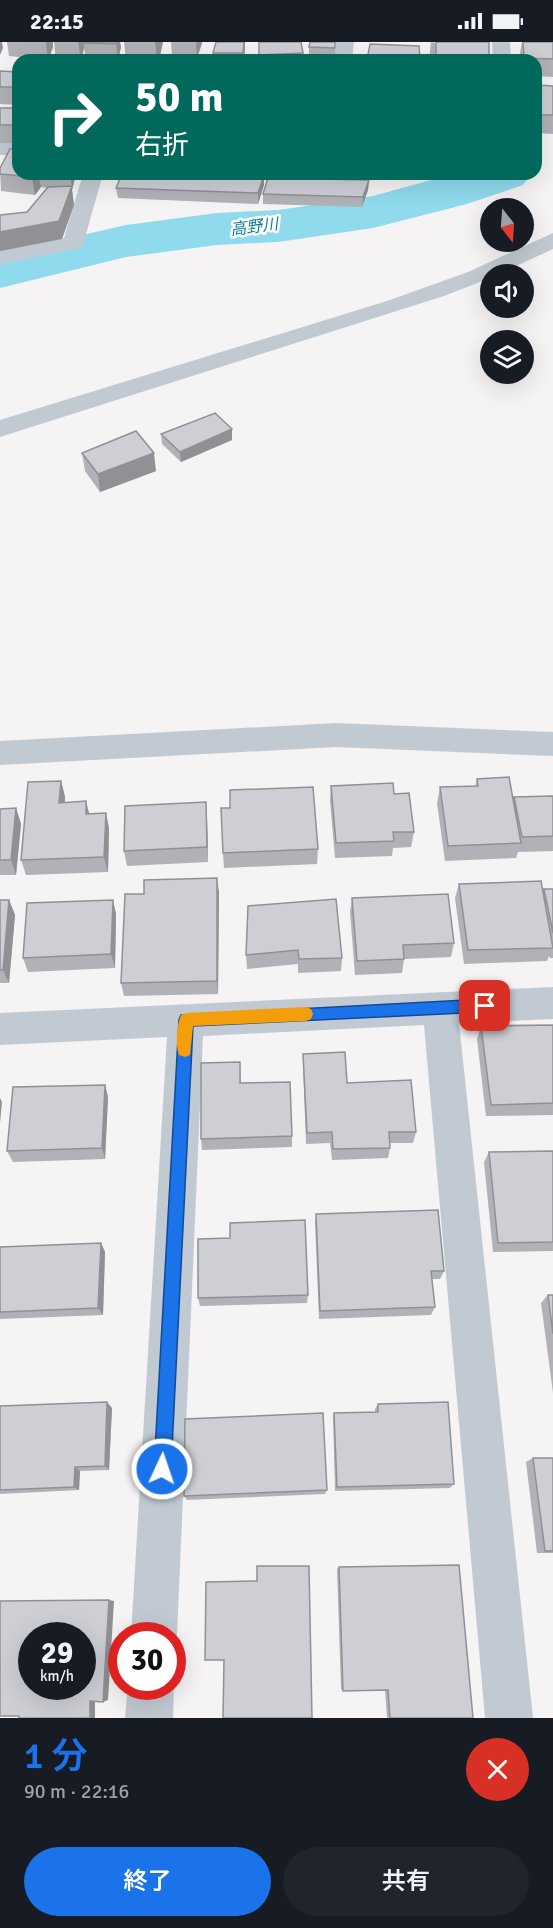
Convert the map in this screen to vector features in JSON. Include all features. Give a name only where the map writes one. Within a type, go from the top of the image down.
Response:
[{"type":"street","points":[[0,257],[74,243],[91,180]]},
{"type":"street","points":[[0,429],[395,306],[459,284],[513,261],[553,240]]},
{"type":"street","points":[[0,753],[336,735],[553,744]]},
{"type":"street","points":[[0,1029],[553,1003]]},
{"type":"street","points":[[440,1008],[509,1718]]},
{"type":"street","points":[[155,1622],[186,1020]]},
{"type":"street","points":[[149,1718],[150,1700]]},
{"type":"building","points":[[116,42],[116,44],[84,43]]},
{"type":"building","points":[[216,42],[244,42],[243,53],[213,53]]},
{"type":"building","points":[[259,42],[301,42],[303,53],[281,54],[259,54]]},
{"type":"building","points":[[310,42],[335,42],[335,48],[309,47]]},
{"type":"building","points":[[436,42],[489,42],[489,54],[436,54]]},
{"type":"building","points":[[523,42],[553,42],[553,59],[542,59],[542,54],[524,54]]},
{"type":"building","points":[[370,44],[419,46],[420,54],[368,54]]},
{"type":"building","points":[[0,71],[12,72],[12,87],[0,87]]},
{"type":"building","points":[[542,85],[553,86],[553,115],[542,115]]},
{"type":"building","points":[[0,108],[12,108],[12,125],[0,125]]},
{"type":"building","points":[[12,149],[12,175],[0,174],[0,168]]},
{"type":"building","points":[[119,180],[262,180],[258,193],[116,188]]},
{"type":"building","points":[[267,180],[369,180],[363,197],[263,194]]},
{"type":"building","points":[[72,186],[59,221],[0,232],[0,215],[27,212],[48,187]]},
{"type":"building","points":[[215,413],[232,429],[180,452],[161,434]]},
{"type":"building","points":[[136,431],[154,453],[98,474],[82,453]]},
{"type":"building","points":[[509,777],[521,843],[448,846],[440,787],[478,786],[477,779]]},
{"type":"building","points":[[61,781],[59,803],[86,801],[86,814],[106,813],[104,857],[21,860],[28,782]]},
{"type":"building","points":[[393,783],[394,794],[409,793],[414,832],[393,832],[394,841],[336,843],[331,786]]},
{"type":"building","points":[[313,787],[318,849],[223,853],[221,808],[230,808],[230,790]]},
{"type":"building","points":[[553,796],[553,836],[522,837],[514,797]]},
{"type":"building","points":[[206,802],[207,847],[124,851],[125,806]]},
{"type":"building","points":[[16,808],[11,860],[0,860],[0,809]]},
{"type":"building","points":[[217,878],[217,981],[121,983],[125,894],[144,894],[144,880]]},
{"type":"building","points":[[541,881],[553,948],[468,950],[459,884]]},
{"type":"building","points":[[544,889],[553,889],[553,933]]},
{"type":"building","points":[[448,894],[454,943],[403,945],[404,959],[357,961],[352,898]]},
{"type":"building","points":[[336,899],[342,958],[299,959],[298,950],[246,955],[248,906]]},
{"type":"building","points":[[0,900],[9,900],[3,970],[0,970]]},
{"type":"building","points":[[113,900],[111,954],[23,958],[27,903]]},
{"type":"building","points":[[553,1025],[553,1103],[491,1105],[481,1026]]},
{"type":"building","points":[[345,1052],[347,1083],[411,1080],[416,1132],[389,1132],[390,1148],[333,1149],[332,1132],[307,1133],[303,1054]]},
{"type":"building","points":[[240,1062],[240,1083],[290,1082],[292,1136],[201,1139],[201,1063]]},
{"type":"building","points":[[105,1085],[102,1148],[7,1151],[13,1087]]},
{"type":"building","points":[[553,1151],[553,1242],[498,1243],[489,1152]]},
{"type":"building","points":[[438,1210],[444,1271],[431,1271],[435,1307],[320,1311],[316,1214]]},
{"type":"building","points":[[305,1220],[308,1295],[198,1298],[198,1239],[230,1238],[230,1223]]},
{"type":"building","points":[[101,1243],[98,1308],[0,1312],[0,1247]]},
{"type":"building","points":[[548,1295],[553,1295],[553,1334]]},
{"type":"building","points":[[107,1402],[105,1466],[75,1467],[74,1487],[0,1490],[0,1406]]},
{"type":"building","points":[[448,1402],[454,1484],[337,1487],[334,1413],[378,1412],[378,1404]]},
{"type":"building","points":[[323,1413],[327,1490],[184,1496],[185,1419]]},
{"type":"building","points":[[533,1458],[553,1458],[553,1551],[545,1551]]},
{"type":"building","points":[[459,1565],[473,1718],[390,1718],[388,1690],[343,1691],[339,1567]]},
{"type":"building","points":[[257,1566],[309,1566],[312,1718],[223,1718],[224,1660],[205,1660],[206,1582],[257,1581]]},
{"type":"building","points":[[109,1600],[103,1702],[90,1701],[90,1718],[0,1716],[0,1601]]},
{"type":"waterway","name":"高野川","points":[[0,271],[126,241],[217,229],[278,226],[373,212],[448,193],[487,180]]},
{"type":"slow traffic","points":[[185,1050],[186,1020],[306,1014]]},
{"type":"route","points":[[162,1469],[186,1020],[485,1006]]}]
